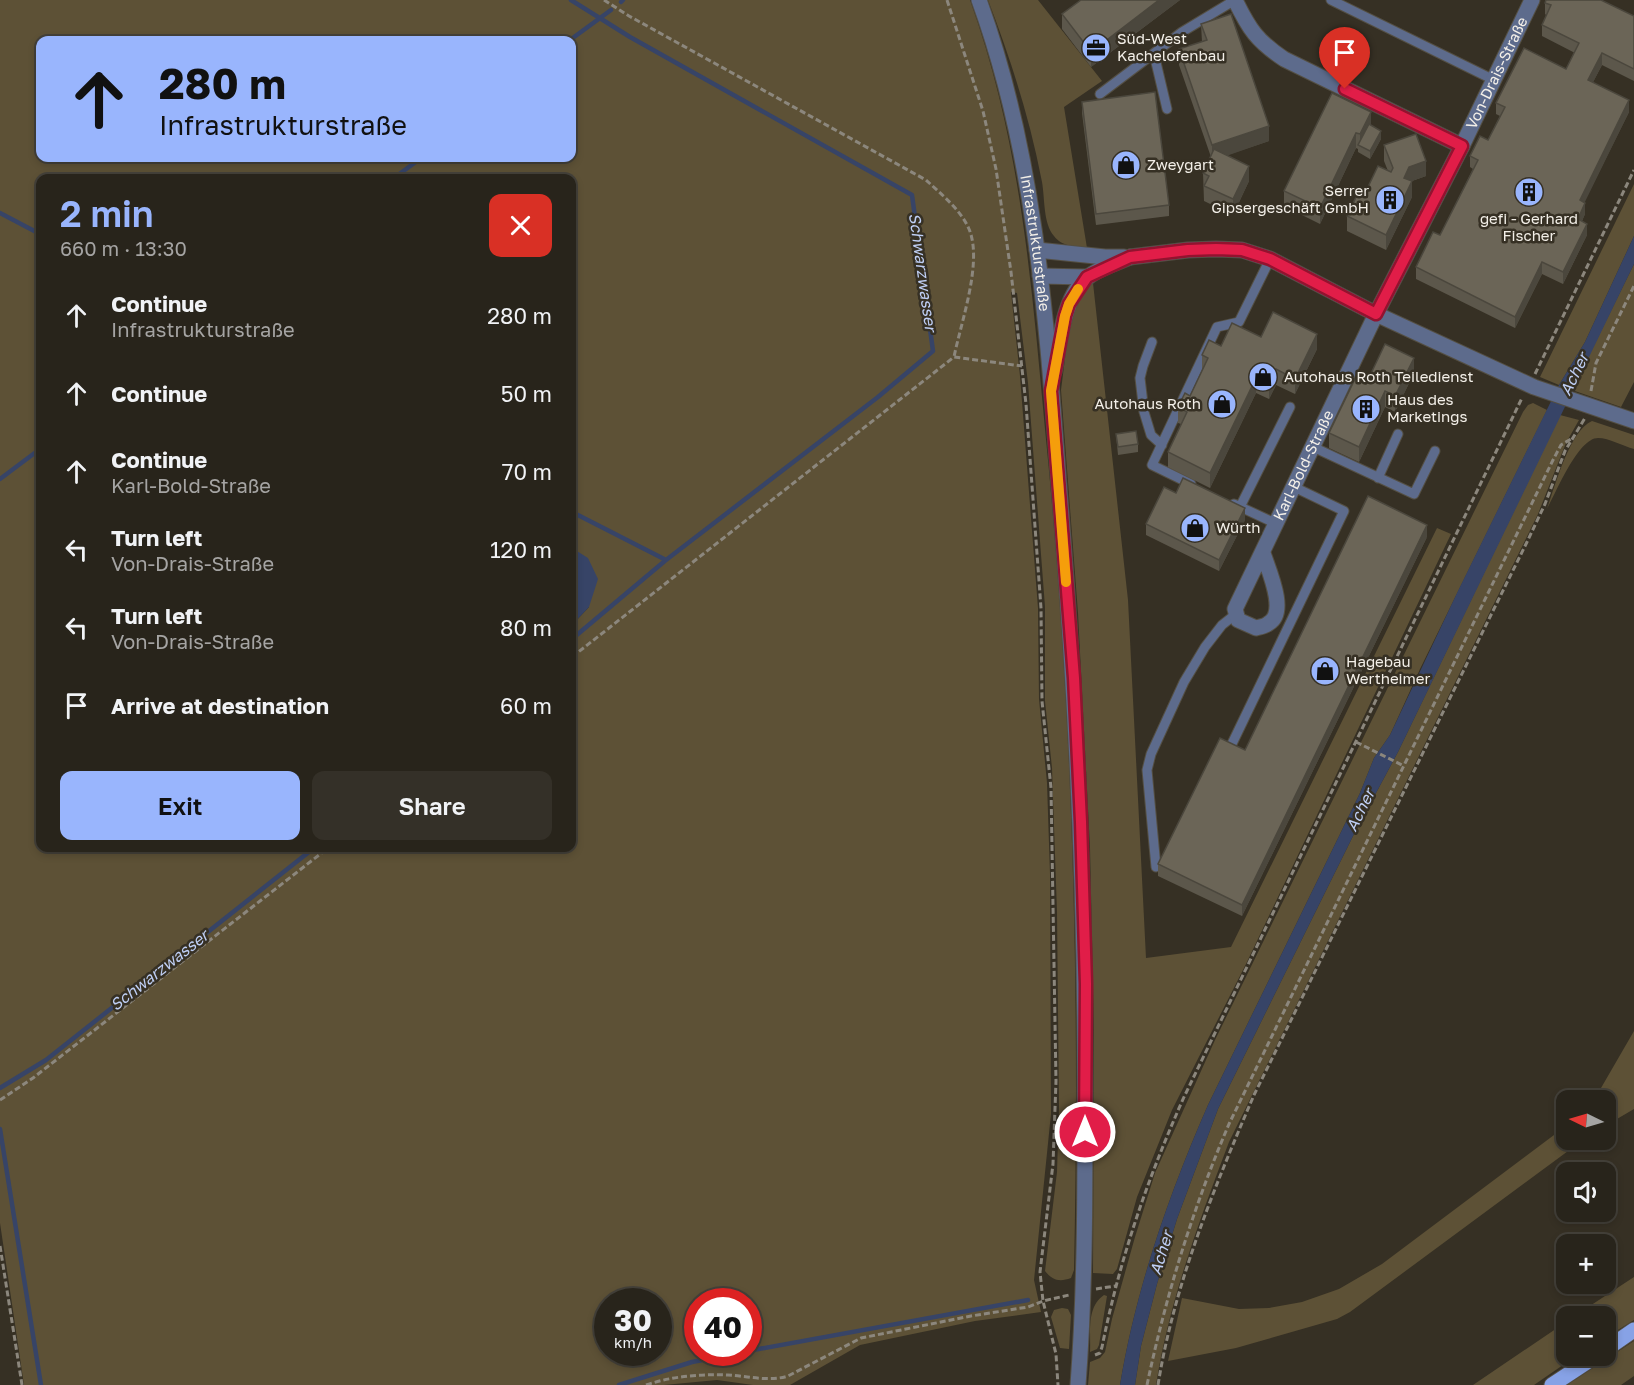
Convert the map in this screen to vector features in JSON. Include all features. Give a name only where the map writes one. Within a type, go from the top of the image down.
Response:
[{"type":"main road","points":[[1616,1342],[1634,1330]]},
{"type":"main road","points":[[1552,1385],[1581,1366]]},
{"type":"street","name":"Infrastrukturstraße","points":[[979,0],[997,48],[1012,108],[1025,171],[1037,250],[1051,391],[1074,689],[1086,984],[1084,1292],[1078,1385]]},
{"type":"street","name":"Von-Drais-Straße","points":[[1235,0],[1248,27],[1266,47],[1275,53],[1462,146]]},
{"type":"street","name":"Von-Drais-Straße","points":[[1376,314],[1462,146],[1532,0]]},
{"type":"street","points":[[1037,250],[1105,257],[1130,257],[1188,250],[1242,250],[1270,259],[1376,314],[1531,386],[1634,421]]},
{"type":"street","points":[[1040,276],[1087,277],[1130,257]]},
{"type":"street","points":[[1051,391],[1069,304],[1087,277]]},
{"type":"street","name":"Karl-Bold-Straße","points":[[1236,614],[1235,609],[1376,314]]},
{"type":"street","points":[[1236,614],[1238,620],[1256,628],[1271,623],[1277,615],[1278,603],[1263,553]]},
{"type":"lane","points":[[1100,94],[1182,32],[1235,0]]},
{"type":"lane","points":[[1331,0],[1494,80]]},
{"type":"lane","points":[[1154,54],[1167,109]]},
{"type":"lane","points":[[1201,488],[1152,465],[1216,327],[1239,322],[1270,259]]},
{"type":"lane","points":[[1152,342],[1140,378],[1144,412],[1151,435],[1162,445]]},
{"type":"lane","points":[[1240,507],[1290,407]]},
{"type":"lane","points":[[1378,478],[1398,434]]},
{"type":"lane","points":[[1313,447],[1414,494],[1435,451]]},
{"type":"lane","points":[[1229,750],[1344,511],[1294,487]]},
{"type":"lane","points":[[1221,497],[1277,524]]},
{"type":"lane","points":[[1156,867],[1147,770],[1151,754],[1184,682],[1204,646],[1222,625],[1236,614]]},
{"type":"path","points":[[576,654],[954,357],[974,268],[969,228],[950,203],[926,180],[628,16],[604,0]]},
{"type":"path","points":[[947,0],[982,111],[996,169],[1022,366],[1041,597],[1042,702],[1051,798],[1056,1081],[1053,1164],[1040,1272],[1043,1301],[1056,1354],[1058,1385]]},
{"type":"path","points":[[1090,1356],[1100,1353],[1115,1286],[1155,1161],[1184,1097],[1634,170]]},
{"type":"path","points":[[1158,1385],[1171,1322],[1194,1248],[1223,1168],[1254,1095],[1545,504],[1565,451],[1586,416],[1596,363],[1634,286]]},
{"type":"path","points":[[954,357],[1022,366]]},
{"type":"path","points":[[1147,1385],[1161,1322],[1182,1250],[1204,1182],[1229,1124],[1552,460],[1561,445],[1572,438]]},
{"type":"path","points":[[1356,742],[1404,765]]},
{"type":"path","points":[[0,1094],[1,1099],[33,1078],[323,852]]},
{"type":"path","points":[[0,1246],[22,1385]]},
{"type":"path","points":[[646,1385],[670,1377],[728,1375],[778,1379],[861,1338],[1028,1307],[1043,1301]]},
{"type":"path","points":[[1056,1354],[1063,1355]]},
{"type":"shaded area","points":[[0,0],[970,0],[1001,106],[1021,212],[1035,319],[1055,534],[1068,744],[1075,954],[1074,1270],[1071,1278],[1063,1280],[1051,1277],[1045,1271],[1057,1172],[1059,1107],[1057,912],[1052,768],[1045,701],[1045,607],[1028,383],[1017,293],[1011,292],[1020,376],[1038,608],[1039,699],[1047,783],[1050,874],[1051,1114],[1034,1280],[1041,1312],[975,1321],[860,1345],[790,1385],[753,1385],[717,1380],[664,1385],[24,1385],[0,1223]]},
{"type":"shaded area","points":[[988,0],[1038,0],[1102,81],[1064,107],[1087,248],[1061,242],[1050,231],[1042,182],[1026,113]]},
{"type":"shaded area","points":[[1634,184],[1634,236],[1585,342],[1559,385],[1540,377]]},
{"type":"shaded area","points":[[1634,264],[1634,382],[1621,407],[1572,390]]},
{"type":"shaded area","points":[[1093,283],[1128,600],[1146,958],[1231,947],[1437,528],[1451,534],[1246,964],[1172,1110],[1137,1197],[1117,1269],[1113,1274],[1093,1273],[1094,1031],[1090,848],[1078,613],[1061,390],[1070,319],[1085,287]]},
{"type":"shaded area","points":[[1533,403],[1547,410],[1390,735],[1374,758],[1360,793],[1208,1105],[1155,1242],[1135,1313],[1120,1385],[1088,1385],[1090,1362],[1100,1358],[1105,1352],[1112,1319],[1155,1173],[1215,1040],[1523,412],[1528,405]]},
{"type":"shaded area","points":[[1560,415],[1579,420],[1566,443],[1538,514],[1229,1142],[1177,1292],[1156,1385],[1135,1385],[1141,1346],[1157,1284],[1177,1219],[1218,1109],[1354,834],[1398,752]]},
{"type":"shaded area","points":[[1592,421],[1634,435],[1634,449],[1602,438],[1590,440],[1575,456],[1547,509],[1570,447],[1584,426]]},
{"type":"shaded area","points":[[1634,1031],[1634,1109],[1616,1120],[1616,1090],[1599,1090]]},
{"type":"shaded area","points":[[1556,1134],[1556,1150],[1569,1150],[1350,1312],[1337,1319],[1236,1348],[1168,1361],[1182,1298],[1239,1309],[1269,1308],[1302,1302],[1339,1289],[1382,1264]]},
{"type":"shaded area","points":[[1634,1277],[1634,1320],[1616,1331],[1616,1306],[1590,1306],[1608,1294],[1616,1294],[1616,1289]]},
{"type":"shaded area","points":[[1104,1295],[1107,1296],[1099,1345],[1097,1349],[1090,1352],[1092,1313],[1098,1300]]},
{"type":"shaded area","points":[[1068,1309],[1071,1315],[1069,1349],[1060,1348],[1051,1317],[1054,1310]]},
{"type":"shaded area","points":[[1556,1329],[1556,1366],[1562,1366],[1534,1385],[1473,1385]]},
{"type":"shaded area","points":[[1634,1341],[1634,1376],[1621,1385],[1567,1385],[1596,1366],[1616,1366],[1616,1353]]},
{"type":"water","name":"Acher","points":[[1634,236],[1634,264],[1398,752],[1354,834],[1218,1109],[1177,1219],[1157,1284],[1141,1346],[1135,1385],[1120,1385],[1135,1313],[1155,1242],[1208,1105],[1360,793],[1374,758],[1390,735],[1559,385],[1585,342]]},
{"type":"water","points":[[576,550],[588,558],[598,579],[589,607],[576,621]]},
{"type":"building","points":[[1081,0],[1159,0],[1091,52],[1062,14]]},
{"type":"building","name":"gefi - Gerhard Fischer","points":[[1546,0],[1601,0],[1634,16],[1634,69],[1602,53],[1588,80],[1629,100],[1580,200],[1585,203],[1578,219],[1587,224],[1563,272],[1542,262],[1515,317],[1416,267],[1433,232],[1440,235],[1478,160],[1470,156],[1480,136],[1488,140],[1505,107],[1496,103],[1524,48],[1566,69],[1579,43],[1542,25],[1551,5],[1545,3]]},
{"type":"building","points":[[1231,14],[1269,126],[1212,145],[1179,49],[1207,40],[1201,24]]},
{"type":"building","name":"Zweygart","points":[[1155,92],[1169,205],[1096,214],[1082,102]]},
{"type":"building","points":[[1332,93],[1371,112],[1360,134],[1356,133],[1320,208],[1284,191]]},
{"type":"building","points":[[1369,124],[1381,131],[1370,151],[1358,145]]},
{"type":"building","name":"Serrer Gipsergeschäft GmbH","points":[[1416,134],[1426,161],[1409,167],[1404,178],[1412,181],[1386,235],[1347,216],[1360,189],[1366,191],[1378,166],[1391,172],[1393,168],[1384,145]]},
{"type":"building","points":[[1214,149],[1249,166],[1233,199],[1204,186],[1209,176],[1203,173]]},
{"type":"building","name":"Autohaus Roth","points":[[1273,312],[1317,334],[1295,379],[1276,369],[1269,384],[1256,378],[1210,473],[1168,452],[1187,412],[1178,407],[1185,393],[1190,396],[1208,358],[1202,355],[1209,340],[1221,346],[1232,323],[1261,337]]},
{"type":"building","name":"Haus des Marketings","points":[[1385,344],[1414,358],[1395,396],[1385,391],[1359,447],[1329,433],[1355,379],[1366,384]]},
{"type":"building","points":[[1136,431],[1138,444],[1118,447],[1116,434]]},
{"type":"building","name":"Würth","points":[[1183,478],[1245,508],[1219,560],[1146,524],[1164,487],[1176,493]]},
{"type":"building","name":"Hagebau Wertheimer","points":[[1368,496],[1427,525],[1242,905],[1158,864],[1220,738],[1245,750]]},
{"type":"waterway","name":"Schwarzwasser","points":[[571,0],[630,37],[912,195],[933,351],[878,397],[666,560],[576,636]]},
{"type":"waterway","points":[[575,36],[611,10]]},
{"type":"waterway","points":[[399,174],[416,162]]},
{"type":"waterway","points":[[0,213],[36,232]]},
{"type":"waterway","points":[[0,479],[36,452]]},
{"type":"waterway","points":[[576,514],[666,560]]},
{"type":"waterway","name":"Schwarzwasser","points":[[0,1088],[46,1060],[309,852]]},
{"type":"waterway","points":[[0,1129],[41,1385]]},
{"type":"waterway","points":[[762,1348],[1028,1300]]},
{"type":"waterway","points":[[619,1385],[684,1365]]},
{"type":"slow traffic","points":[[1066,582],[1051,391],[1065,316],[1078,289]]},
{"type":"place","name":"Süd-West Kachelofenbau","points":[[1096,48]]},
{"type":"place","name":"Zweygart","points":[[1126,165]]},
{"type":"place","name":"gefi - Gerhard Fischer","points":[[1529,192]]},
{"type":"place","name":"Serrer Gipsergeschäft GmbH","points":[[1390,200]]},
{"type":"place","name":"Autohaus Roth Teiledienst","points":[[1263,377]]},
{"type":"place","name":"Autohaus Roth","points":[[1222,404]]},
{"type":"place","name":"Haus des Marketings","points":[[1366,409]]},
{"type":"place","name":"Würth","points":[[1195,528]]},
{"type":"place","name":"Hagebau Wertheimer","points":[[1325,671]]},
{"type":"route","points":[[1085,1132],[1086,984],[1081,822],[1074,678],[1051,391],[1065,316],[1075,292],[1087,277],[1130,257],[1216,249],[1242,250],[1270,259],[1376,314],[1462,146],[1345,89]]}]
